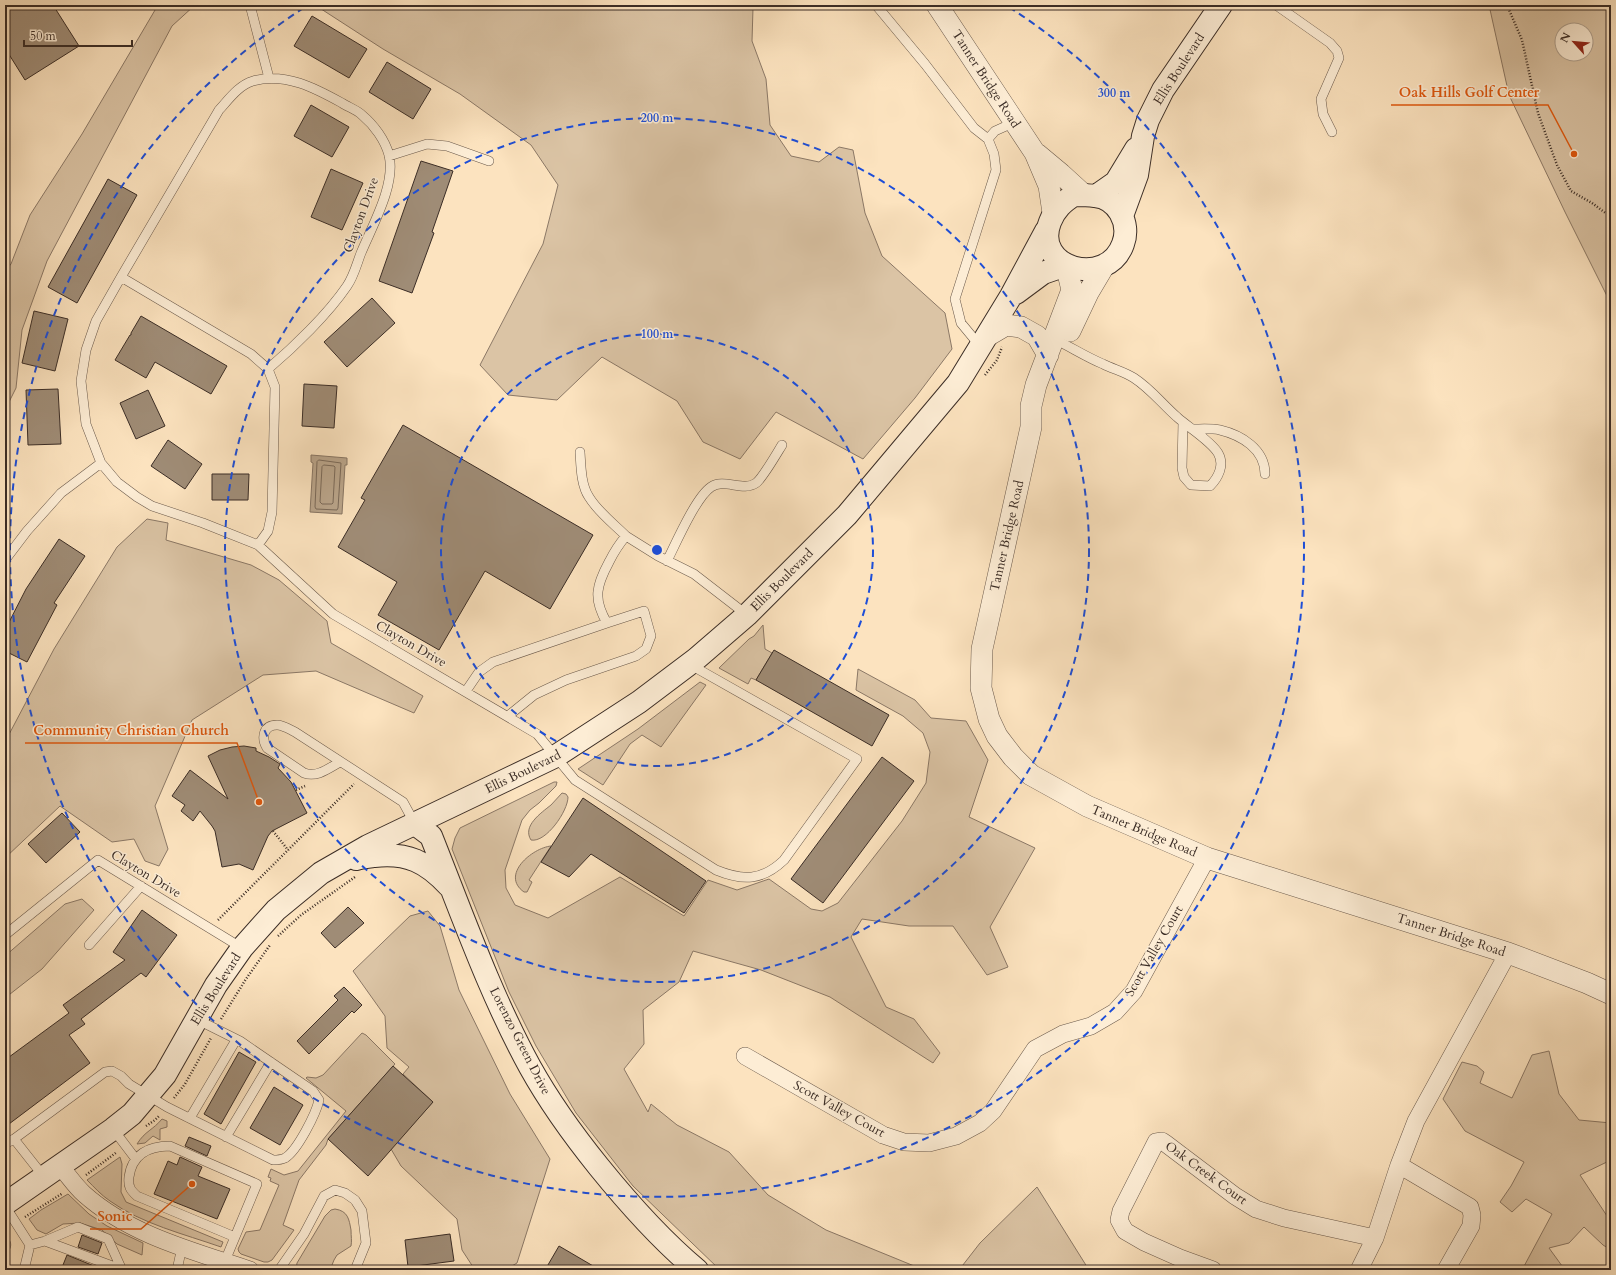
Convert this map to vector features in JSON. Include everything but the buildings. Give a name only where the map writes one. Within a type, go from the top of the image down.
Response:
[{"type":"main road","name":"Ellis Boulevard","points":[[1122,216],[1137,175],[1143,136],[1148,120],[1163,90],[1221,5]]},
{"type":"main road","name":"Ellis Boulevard","points":[[1090,195],[1116,182],[1128,165],[1143,136]]},
{"type":"main road","points":[[1074,195],[1090,195],[1107,200],[1116,206],[1122,216],[1125,227],[1125,239],[1121,250],[1113,260],[1104,266],[1090,269],[1076,269],[1066,265],[1054,256],[1047,244],[1050,222],[1063,202],[1074,195]]},
{"type":"main road","name":"Ellis Boulevard","points":[[5,1205],[114,1129],[132,1114],[165,1075],[216,985],[242,948],[276,910],[321,873],[368,846],[556,756],[639,702],[689,664],[747,615],[847,515],[958,383],[1012,296],[1050,222]]},
{"type":"main road","name":"Ellis Boulevard","points":[[1012,296],[1043,273],[1066,265]]},
{"type":"main road","name":"Lorenzo Green Drive","points":[[415,824],[431,836],[484,971],[531,1068],[553,1105],[578,1141],[625,1199],[658,1234],[697,1270]]},
{"type":"main road","points":[[321,873],[358,858],[385,855],[406,857],[422,863],[440,877],[448,886],[458,904]]},
{"type":"street","name":"Tanner Bridge Road","points":[[941,6],[1035,153],[1049,186],[1050,222]]},
{"type":"street","name":"Tanner Bridge Road","points":[[1035,153],[1090,195]]},
{"type":"street","name":"Tanner Bridge Road","points":[[1055,346],[1072,290],[1066,265]]},
{"type":"street","name":"Tanner Bridge Road","points":[[1104,266],[1055,346],[1036,384],[1031,406],[1031,427],[982,649],[981,688],[988,719],[997,736],[1013,757],[1031,775],[1087,806],[1207,858],[1508,953],[1587,983],[1611,994]]},
{"type":"street","points":[[985,341],[1006,325],[1021,327],[1055,346]]},
{"type":"street","name":"Scott Valley Court","points":[[745,1056],[883,1135],[904,1142],[929,1144],[956,1136],[980,1124],[993,1111],[1035,1049],[1063,1034],[1091,1026],[1115,1012],[1134,991],[1207,858]]},
{"type":"street","points":[[1359,1270],[1374,1238],[1416,1121],[1508,953]]},
{"type":"street","name":"Oak Creek Court","points":[[1213,1270],[1180,1258],[1144,1242],[1125,1231],[1119,1220],[1121,1211],[1156,1142],[1165,1143],[1235,1196],[1256,1209],[1284,1218],[1374,1238]]},
{"type":"street","points":[[1399,1165],[1470,1207],[1472,1215],[1471,1226],[1446,1270]]},
{"type":"street","points":[[52,1172],[108,1213],[135,1228],[182,1247],[250,1270]]},
{"type":"lane","points":[[250,5],[269,78]]},
{"type":"lane","points":[[876,5],[926,64],[974,128],[988,139],[994,154],[996,170],[955,299],[961,323],[985,341]]},
{"type":"lane","points":[[1276,5],[1330,43],[1337,51],[1339,58],[1321,99],[1323,114],[1332,132]]},
{"type":"lane","name":"Clayton Drive","points":[[268,369],[285,354],[324,314],[348,285],[386,194],[390,173],[389,156],[384,142],[370,123],[361,114],[302,83],[269,78],[251,81],[235,92],[219,110],[120,277],[96,321],[86,350],[80,382],[86,424],[101,462],[117,482],[152,506],[203,523],[258,545],[333,614],[537,734],[575,780],[716,870],[732,877],[749,878],[762,876],[774,870],[784,860],[857,759],[689,664]]},
{"type":"lane","points":[[988,139],[996,132],[1015,122]]},
{"type":"lane","points":[[389,156],[427,144],[447,146],[489,161]]},
{"type":"lane","points":[[120,277],[251,354],[268,369],[275,387],[272,512],[268,531],[258,545]]},
{"type":"lane","points":[[1055,346],[1133,377],[1157,396],[1183,422],[1219,454],[1221,464],[1220,472],[1217,479],[1210,486],[1191,485],[1184,477],[1182,468],[1183,422]]},
{"type":"lane","points":[[1192,429],[1219,430],[1244,439],[1262,456],[1265,465],[1265,474]]},
{"type":"lane","points":[[667,560],[697,504],[711,487],[720,484],[747,486],[756,483],[782,445]]},
{"type":"lane","points":[[580,452],[583,480],[589,497],[626,536],[694,574],[747,615]]},
{"type":"lane","points":[[5,560],[27,531],[61,493],[101,462]]},
{"type":"lane","points":[[607,623],[600,611],[597,596],[599,580],[618,545],[626,536]]},
{"type":"lane","points":[[466,691],[479,672],[494,662],[644,611],[651,636],[646,649],[636,656],[566,680],[534,695],[508,716]]},
{"type":"lane","points":[[340,762],[314,775],[304,773],[267,748],[263,737],[265,731],[276,725],[283,726],[340,762],[360,775],[403,802],[415,824]]},
{"type":"lane","name":"Clayton Drive","points":[[5,935],[98,860],[242,948]]},
{"type":"lane","points":[[89,944],[141,886]]},
{"type":"lane","points":[[5,1144],[14,1139],[105,1072],[112,1071],[148,1096],[190,1118],[273,1160],[283,1160],[292,1153],[316,1111],[319,1100],[313,1091],[271,1062],[236,1040],[196,1020]]},
{"type":"lane","points":[[190,1118],[236,1040]]},
{"type":"lane","points":[[226,1136],[271,1062]]},
{"type":"lane","points":[[114,1129],[135,1158]]},
{"type":"lane","points":[[14,1139],[52,1172]]},
{"type":"lane","points":[[225,1261],[257,1184],[170,1146],[153,1148],[135,1158],[131,1167],[128,1184],[131,1191],[137,1196],[235,1236]]},
{"type":"lane","points":[[279,1270],[304,1234],[324,1196],[335,1190],[355,1200],[362,1211],[366,1243],[355,1270]]},
{"type":"lane","points":[[5,1205],[30,1245],[24,1270]]},
{"type":"lane","points":[[30,1245],[45,1241],[78,1227],[108,1239],[122,1270]]},
{"type":"lane","points":[[45,1241],[122,1270]]},
{"type":"lane","points":[[177,1270],[182,1247]]},
{"type":"path","points":[[1507,5],[1522,40],[1538,113],[1557,165],[1571,191],[1592,203],[1611,217]]},
{"type":"path","points":[[210,928],[354,785],[360,775]]},
{"type":"path","points":[[351,781],[360,789]]},
{"type":"path","points":[[296,790],[310,783]]},
{"type":"path","points":[[273,831],[288,850]]},
{"type":"shaded area","points":[[158,5],[195,5],[172,26],[47,261],[22,330],[16,388],[5,410],[5,271],[11,264],[30,215],[82,134]]},
{"type":"shaded area","points":[[315,5],[756,5],[753,8],[752,41],[766,79],[770,125],[791,156],[819,162],[839,147],[853,150],[865,213],[882,256],[945,313],[952,349],[915,398],[863,459],[776,412],[740,459],[703,442],[677,401],[602,357],[557,400],[508,395],[480,365],[543,244],[558,185],[531,145],[460,94],[383,49]]},
{"type":"shaded area","points":[[1489,5],[1611,5],[1611,304],[1509,95]]},
{"type":"shaded area","points":[[147,519],[168,523],[166,540],[251,565],[279,580],[327,621],[331,643],[423,696],[414,713],[316,671],[263,675],[192,720],[155,806],[168,849],[159,866],[145,861],[134,839],[112,842],[60,806],[5,858],[5,742],[54,649],[117,547]]},
{"type":"shaded area","points":[[763,625],[765,649],[772,653],[756,680],[751,678],[748,684],[719,668],[754,636]]},
{"type":"shaded area","points":[[858,669],[915,700],[931,718],[966,721],[988,760],[969,817],[1035,848],[990,927],[1008,967],[987,975],[953,926],[909,926],[862,919],[851,937],[886,1007],[914,1019],[940,1053],[933,1063],[830,997],[761,970],[693,951],[679,982],[643,1010],[644,1044],[624,1069],[648,1112],[651,1104],[677,1125],[729,1152],[768,1195],[826,1230],[924,1270],[720,1270],[633,1186],[576,1113],[536,1046],[509,992],[452,849],[460,828],[554,782],[557,782],[556,786],[530,810],[522,820],[505,870],[506,888],[515,905],[548,918],[620,877],[684,916],[708,880],[737,890],[769,879],[811,909],[822,911],[838,903],[902,821],[926,783],[930,752],[923,733],[903,716],[856,690]]},
{"type":"shaded area","points":[[700,682],[706,685],[661,747],[642,735],[630,744],[603,785],[578,769],[638,729]]},
{"type":"shaded area","points":[[562,793],[566,794],[568,797],[567,803],[560,818],[543,837],[537,840],[531,840],[529,830],[534,820]]},
{"type":"shaded area","points":[[551,846],[529,880],[532,882],[527,892],[524,892],[517,885],[515,878],[521,863],[535,852]]},
{"type":"shaded area","points":[[82,899],[94,910],[42,969],[5,998],[5,956],[65,904]]},
{"type":"shaded area","points":[[428,911],[440,926],[459,990],[510,1094],[550,1159],[517,1263],[505,1270],[475,1270],[462,1250],[457,1219],[401,1166],[391,1149],[433,1102],[403,1074],[409,1067],[387,1048],[385,1016],[353,971],[410,916]]},
{"type":"shaded area","points":[[362,1033],[366,1035],[395,1064],[328,1139],[326,1145],[299,1180],[283,1225],[294,1230],[272,1260],[264,1262],[241,1254],[238,1249],[246,1232],[260,1230],[279,1185],[270,1181],[271,1178],[268,1177],[271,1169],[284,1175],[298,1171],[346,1111],[306,1078],[316,1078],[323,1075]]},
{"type":"shaded area","points":[[1549,1051],[1559,1094],[1579,1120],[1611,1123],[1611,1160],[1580,1175],[1611,1222],[1611,1250],[1603,1245],[1584,1227],[1569,1243],[1549,1248],[1565,1270],[1522,1270],[1552,1214],[1526,1199],[1512,1212],[1500,1202],[1511,1186],[1524,1162],[1465,1131],[1443,1099],[1462,1062],[1477,1066],[1484,1072],[1480,1083],[1512,1098],[1532,1055]]},
{"type":"shaded area","points":[[162,1119],[167,1121],[167,1127],[160,1129],[160,1140],[153,1136],[145,1143],[137,1144],[143,1136]]},
{"type":"shaded area","points":[[120,1157],[122,1164],[121,1192],[126,1202],[223,1242],[221,1247],[164,1228],[122,1209],[107,1199],[87,1180]]},
{"type":"shaded area","points":[[1037,1187],[1089,1270],[959,1270],[980,1243]]},
{"type":"shaded area","points":[[68,1194],[89,1214],[107,1226],[143,1243],[142,1255],[117,1244],[102,1230],[80,1223],[63,1224],[46,1234],[37,1230],[29,1219]]},
{"type":"shaded area","points":[[335,1209],[343,1212],[347,1216],[351,1230],[351,1246],[337,1255],[330,1270],[296,1270],[297,1263],[325,1216],[331,1210]]},
{"type":"shaded area","points":[[5,1234],[11,1243],[11,1246],[5,1258]]},
{"type":"water","points":[[311,455],[347,458],[347,465],[345,465],[342,514],[310,512],[313,463],[311,462]]},
{"type":"place","name":"Oak Hills Golf Center","points":[[1574,154]]},
{"type":"place","name":"Community Christian Church","points":[[259,802]]},
{"type":"place","name":"Sonic","points":[[192,1184]]}]
